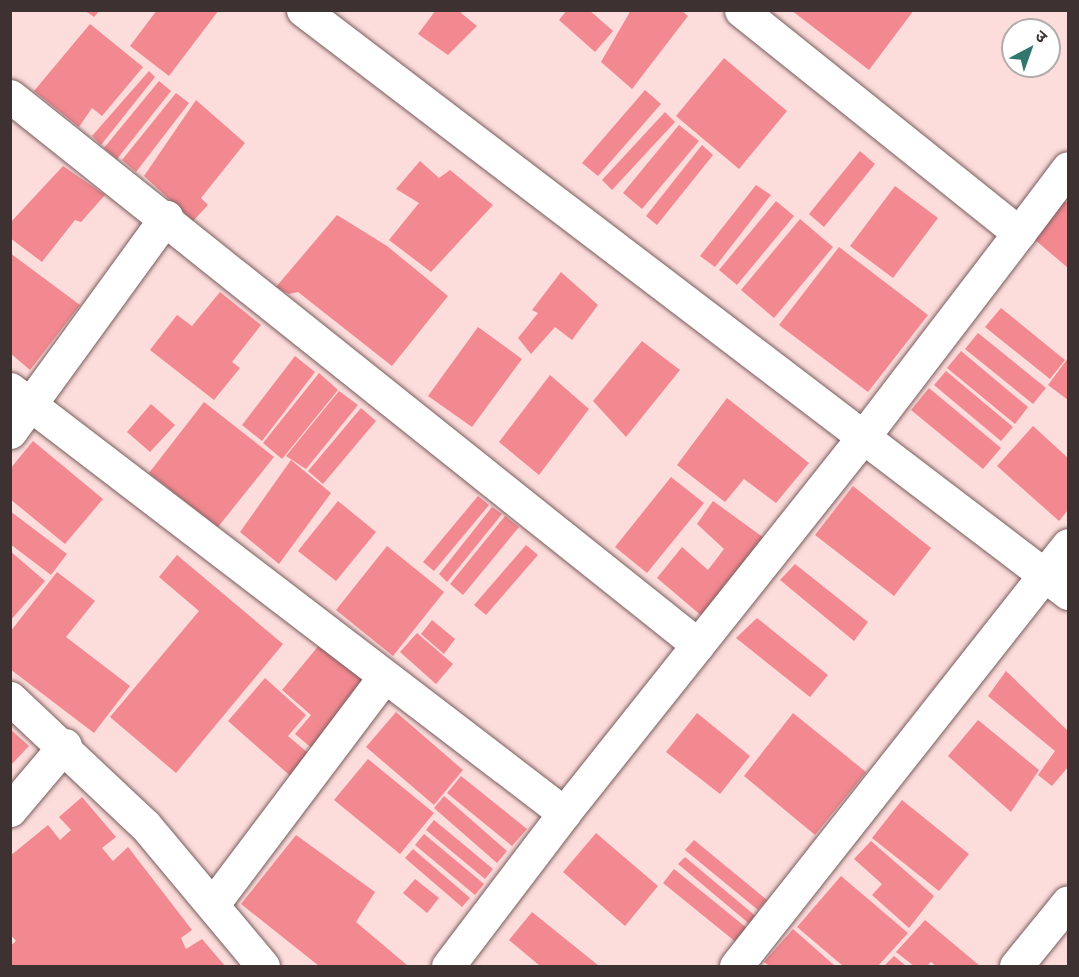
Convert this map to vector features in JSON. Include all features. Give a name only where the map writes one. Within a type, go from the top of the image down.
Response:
[{"type":"street","points":[[303,10],[1057,584]]},
{"type":"street","points":[[741,10],[1018,233]]},
{"type":"street","points":[[10,96],[166,217],[698,645]]},
{"type":"street","points":[[448,966],[564,813],[863,437],[1068,168]]},
{"type":"street","points":[[10,432],[20,397],[166,217]]},
{"type":"street","points":[[20,397],[564,813]]},
{"type":"street","points":[[736,966],[1057,584],[1068,545]]},
{"type":"street","points":[[213,904],[384,677]]},
{"type":"street","points":[[10,698],[65,745],[145,825],[263,966]]},
{"type":"street","points":[[10,810],[65,745]]},
{"type":"street","points":[[1016,966],[1068,902]]},
{"type":"building","points":[[84,10],[100,10],[94,17]]},
{"type":"building","points":[[157,10],[219,10],[169,76],[130,46]]},
{"type":"building","points":[[436,10],[463,10],[461,13],[477,26],[448,55],[418,34]]},
{"type":"building","points":[[567,10],[589,10],[613,31],[595,52],[559,20]]},
{"type":"building","points":[[631,10],[681,10],[688,16],[632,89],[601,62]]},
{"type":"building","points":[[791,10],[914,10],[869,70]]},
{"type":"building","points":[[90,24],[143,67],[102,116],[92,108],[79,127],[34,91]]},
{"type":"building","points":[[724,58],[787,111],[739,169],[676,116]]},
{"type":"building","points":[[149,71],[155,77],[101,145],[92,136]]},
{"type":"building","points":[[159,81],[171,91],[117,159],[104,148]]},
{"type":"building","points":[[645,90],[661,104],[598,176],[582,163]]},
{"type":"building","points":[[176,93],[189,103],[136,172],[122,160]]},
{"type":"building","points":[[196,100],[245,143],[201,198],[208,205],[193,221],[144,176]]},
{"type":"building","points":[[665,112],[675,122],[612,190],[602,180]]},
{"type":"building","points":[[679,125],[699,141],[642,209],[623,193]]},
{"type":"building","points":[[702,145],[713,155],[657,225],[646,216]]},
{"type":"building","points":[[860,151],[875,164],[824,227],[809,214]]},
{"type":"building","points":[[420,161],[439,178],[450,170],[493,205],[431,272],[389,240],[419,203],[396,189]]},
{"type":"building","points":[[63,166],[105,195],[81,222],[75,220],[42,262],[10,238],[10,223]]},
{"type":"building","points":[[756,185],[771,195],[715,267],[700,256]]},
{"type":"building","points":[[895,186],[938,218],[893,278],[850,246]]},
{"type":"building","points":[[776,201],[794,216],[737,285],[719,270]]},
{"type":"building","points":[[1065,201],[1068,204],[1068,268],[1034,239]]},
{"type":"building","points":[[337,215],[387,246],[448,296],[392,366],[298,292],[289,294],[276,287]]},
{"type":"building","points":[[800,219],[833,247],[774,318],[741,290]]},
{"type":"building","points":[[839,247],[928,315],[868,392],[779,325]]},
{"type":"building","points":[[10,253],[80,305],[30,370],[10,353]]},
{"type":"building","points":[[561,272],[598,305],[572,340],[555,327],[531,354],[518,338],[538,313],[532,310]]},
{"type":"building","points":[[220,292],[261,325],[232,362],[240,368],[214,400],[150,350],[177,315],[192,326]]},
{"type":"building","points":[[1001,308],[1065,360],[1050,379],[985,327]]},
{"type":"building","points":[[478,327],[522,359],[472,427],[428,396]]},
{"type":"building","points":[[978,333],[1046,388],[1033,404],[965,349]]},
{"type":"building","points":[[642,341],[680,370],[626,437],[593,401]]},
{"type":"building","points":[[961,351],[1028,407],[1015,424],[947,368]]},
{"type":"building","points":[[295,356],[315,372],[262,441],[242,425]]},
{"type":"building","points":[[1068,358],[1068,400],[1048,385]]},
{"type":"building","points":[[946,371],[1013,427],[1001,441],[934,385]]},
{"type":"building","points":[[319,373],[338,390],[282,459],[263,443]]},
{"type":"building","points":[[550,375],[589,409],[539,475],[499,442]]},
{"type":"building","points":[[929,388],[1001,448],[983,469],[911,410]]},
{"type":"building","points":[[339,391],[358,405],[306,469],[286,456]]},
{"type":"building","points":[[727,398],[809,463],[776,503],[744,479],[725,502],[677,465]]},
{"type":"building","points":[[204,402],[274,457],[218,527],[149,473]]},
{"type":"building","points":[[151,404],[175,425],[150,452],[127,432]]},
{"type":"building","points":[[361,408],[376,421],[323,484],[308,471]]},
{"type":"building","points":[[1033,426],[1068,458],[1068,510],[1059,521],[997,466]]},
{"type":"building","points":[[33,441],[103,499],[65,544],[10,499],[10,469]]},
{"type":"building","points":[[291,460],[331,493],[279,564],[240,532]]},
{"type":"building","points":[[671,477],[704,503],[647,573],[615,547]]},
{"type":"building","points":[[853,486],[931,548],[894,596],[815,535]]},
{"type":"building","points":[[478,496],[489,505],[434,571],[423,562]]},
{"type":"building","points":[[338,501],[376,532],[336,581],[298,551]]},
{"type":"building","points":[[713,501],[764,538],[703,617],[657,578],[682,547],[708,570],[724,549],[697,524]]},
{"type":"building","points":[[492,507],[502,514],[447,582],[439,574]]},
{"type":"building","points":[[10,511],[67,554],[51,575],[10,544]]},
{"type":"building","points":[[505,516],[519,527],[463,595],[450,584]]},
{"type":"building","points":[[526,545],[538,555],[486,615],[474,605]]},
{"type":"building","points":[[387,546],[444,592],[393,656],[336,610]]},
{"type":"building","points":[[10,551],[45,581],[10,621]]},
{"type":"building","points":[[177,555],[283,644],[176,773],[110,717],[199,611],[159,577]]},
{"type":"building","points":[[795,564],[868,622],[854,641],[780,580]]},
{"type":"building","points":[[57,572],[95,601],[66,637],[130,686],[94,733],[10,669],[10,632]]},
{"type":"building","points":[[757,618],[828,675],[810,697],[736,638]]},
{"type":"building","points":[[432,620],[455,639],[444,654],[421,634]]},
{"type":"building","points":[[417,633],[453,664],[436,684],[400,652]]},
{"type":"building","points":[[325,638],[379,684],[320,755],[295,734],[311,715],[282,690]]},
{"type":"building","points":[[1006,671],[1068,731],[1068,767],[1052,786],[1038,775],[1055,751],[988,696]]},
{"type":"building","points":[[265,678],[306,715],[288,736],[314,758],[295,780],[228,721]]},
{"type":"building","points":[[396,712],[463,770],[434,805],[366,747]]},
{"type":"building","points":[[697,713],[750,756],[720,794],[666,752]]},
{"type":"building","points":[[793,713],[866,772],[815,835],[744,776]]},
{"type":"building","points":[[978,720],[1039,770],[1011,812],[948,756]]},
{"type":"building","points":[[10,729],[29,746],[10,766]]},
{"type":"building","points":[[368,759],[434,813],[400,854],[334,800]]},
{"type":"building","points":[[461,776],[527,829],[512,846],[447,793]]},
{"type":"building","points":[[444,796],[507,851],[497,863],[434,808]]},
{"type":"building","points":[[82,797],[116,837],[102,848],[113,861],[128,847],[192,930],[181,938],[186,949],[202,939],[225,966],[10,966],[10,946],[16,941],[10,934],[10,856],[48,825],[60,840],[71,830],[59,817]]},
{"type":"building","points":[[902,800],[969,854],[939,891],[872,838]]},
{"type":"building","points":[[434,820],[493,869],[485,879],[426,830]]},
{"type":"building","points":[[596,833],[658,886],[625,926],[563,872]]},
{"type":"building","points":[[424,834],[484,884],[475,895],[415,845]]},
{"type":"building","points":[[296,835],[375,892],[356,922],[408,966],[319,966],[241,904]]},
{"type":"building","points":[[694,840],[767,900],[758,910],[685,850]]},
{"type":"building","points":[[871,841],[934,896],[909,928],[872,895],[882,884],[854,859]]},
{"type":"building","points":[[413,849],[470,898],[462,907],[405,858]]},
{"type":"building","points":[[685,857],[758,918],[752,926],[678,864]]},
{"type":"building","points":[[674,869],[748,929],[737,943],[663,883]]},
{"type":"building","points":[[841,876],[908,933],[878,966],[843,966],[797,927]]},
{"type":"building","points":[[415,879],[439,898],[427,913],[403,893]]},
{"type":"building","points":[[532,912],[599,966],[540,966],[509,940]]},
{"type":"building","points":[[925,920],[980,966],[936,966],[931,962],[927,966],[914,966],[896,952]]},
{"type":"building","points":[[793,929],[835,966],[769,966],[764,962]]},
{"type":"building","points":[[894,956],[906,966],[884,966]]}]
